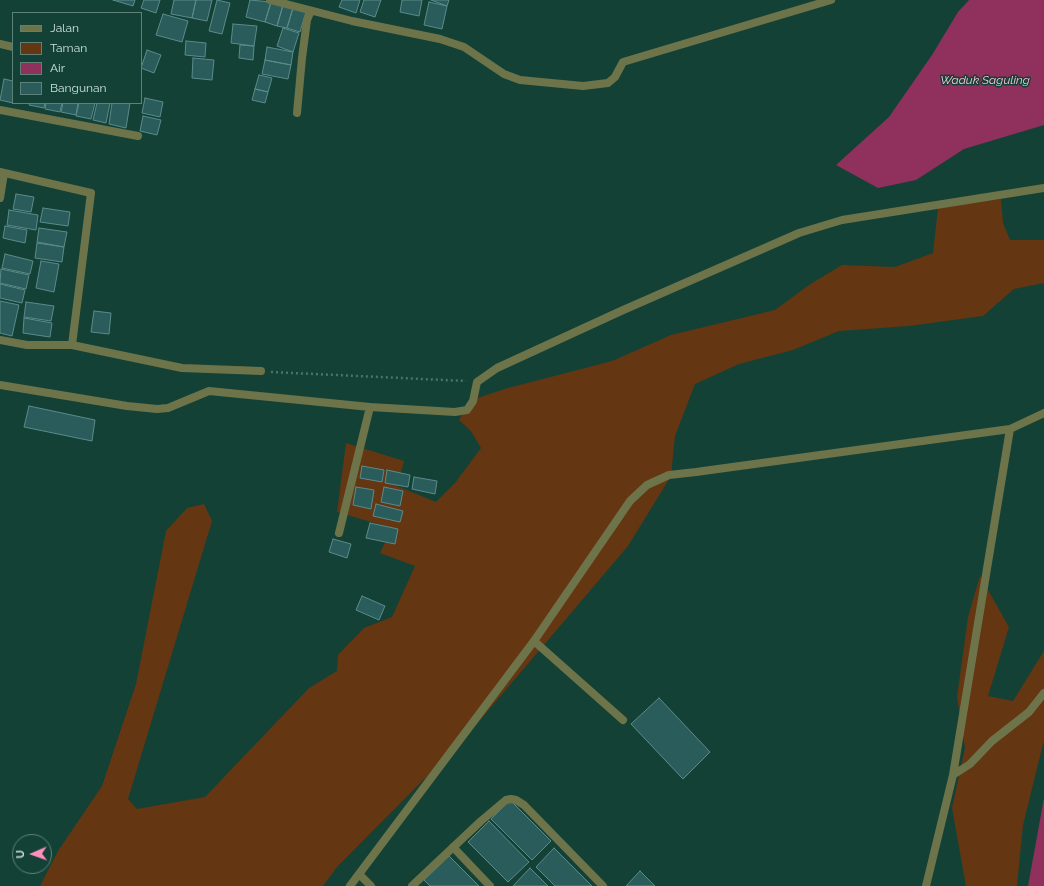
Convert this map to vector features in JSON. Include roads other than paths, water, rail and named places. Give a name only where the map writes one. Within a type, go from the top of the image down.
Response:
[{"type":"street","points":[[270,0],[311,11],[446,41],[464,47],[504,74],[520,80],[583,86],[608,83],[615,77],[623,62],[831,0]]},
{"type":"street","points":[[297,112],[302,58],[308,20],[311,11]]},
{"type":"street","points":[[0,44],[12,47]]},
{"type":"street","points":[[0,110],[138,136]]},
{"type":"street","points":[[0,198],[2,172],[91,193],[72,345]]},
{"type":"street","points":[[0,385],[127,406],[157,409],[168,408],[209,391],[370,407],[455,412],[467,410],[473,401],[477,382],[497,368],[799,233],[842,220],[1044,188]]},
{"type":"street","points":[[0,340],[27,345],[72,345],[182,368],[261,371]]},
{"type":"street","points":[[339,533],[370,407]]},
{"type":"street","points":[[350,886],[534,641],[630,501],[647,485],[668,475],[1010,429],[1044,413]]},
{"type":"street","points":[[926,886],[953,775],[1010,429]]},
{"type":"street","points":[[534,641],[623,720]]},
{"type":"street","points":[[953,775],[970,764],[992,741],[1029,712],[1044,692]]},
{"type":"street","points":[[412,886],[506,800],[516,800],[524,805],[603,886]]},
{"type":"street","points":[[453,847],[490,886]]},
{"type":"street","points":[[359,874],[371,886]]},
{"type":"water","name":"Waduk Saguling","points":[[969,0],[1044,0],[1044,125],[964,149],[916,180],[878,188],[836,165],[889,117],[932,55],[958,12]]},
{"type":"water","points":[[1044,798],[1044,886],[1028,886]]}]
